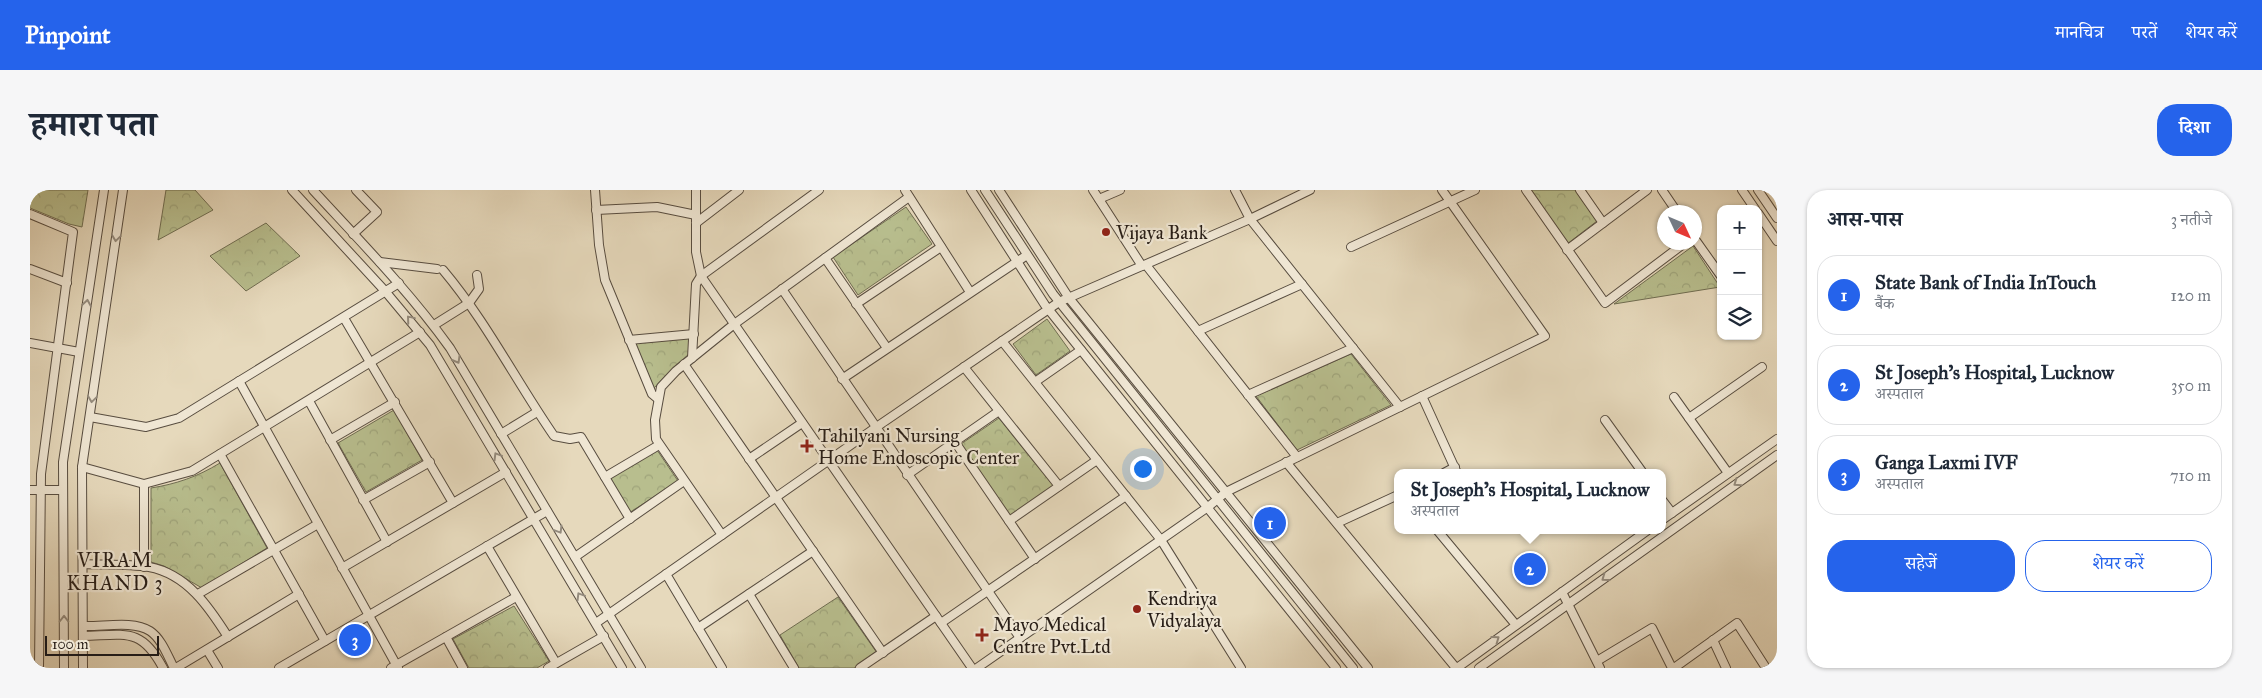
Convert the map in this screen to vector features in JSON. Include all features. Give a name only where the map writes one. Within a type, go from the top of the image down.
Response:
[{"type":"street","points":[[64,668],[63,462],[104,190]]},
{"type":"street","points":[[83,668],[82,468],[123,190]]},
{"type":"street","points":[[292,190],[386,291],[420,332],[534,518],[622,668]]},
{"type":"street","points":[[313,190],[399,282],[450,348],[641,668]]},
{"type":"street","points":[[353,234],[377,212],[356,190]]},
{"type":"street","points":[[595,190],[599,244],[605,280],[652,394],[658,399]]},
{"type":"street","points":[[696,190],[696,252],[701,276],[972,668]]},
{"type":"street","points":[[696,219],[739,190]]},
{"type":"street","points":[[692,358],[696,284],[701,276],[819,190]]},
{"type":"street","points":[[971,190],[1048,309],[1336,668]]},
{"type":"street","points":[[985,190],[1059,302],[1352,668]]},
{"type":"street","points":[[999,190],[1069,298],[1368,668]]},
{"type":"street","points":[[1093,190],[1144,265],[1297,457]]},
{"type":"street","points":[[1099,199],[1120,190]]},
{"type":"street","points":[[1235,190],[1250,219],[1400,407]]},
{"type":"street","points":[[596,623],[828,460],[1059,302],[1250,219],[1310,190]]},
{"type":"street","points":[[977,668],[1208,507],[1226,492],[1545,336],[1442,190]]},
{"type":"street","points":[[1351,247],[1475,190]]},
{"type":"street","points":[[1526,190],[1605,303],[1675,250]]},
{"type":"street","points":[[1580,190],[1602,223]]},
{"type":"street","points":[[1567,250],[1647,190]]},
{"type":"street","points":[[1662,190],[1672,205]]},
{"type":"street","points":[[1742,190],[1752,205]]},
{"type":"street","points":[[1758,190],[1777,218]]},
{"type":"street","points":[[722,535],[656,439],[655,420],[661,387],[684,364],[733,324],[825,258],[907,194],[970,292]]},
{"type":"street","points":[[596,210],[657,207],[696,219]]},
{"type":"street","points":[[30,214],[73,232],[40,474],[39,668]]},
{"type":"street","points":[[1762,219],[1777,240]]},
{"type":"street","points":[[856,304],[941,247]]},
{"type":"street","points":[[1702,249],[1717,270]]},
{"type":"street","points":[[842,379],[1027,255]]},
{"type":"street","points":[[825,258],[887,348]]},
{"type":"street","points":[[380,262],[440,270],[469,303],[554,436],[570,439],[581,437],[630,519]]},
{"type":"street","points":[[30,270],[67,283]]},
{"type":"street","points":[[434,325],[469,303],[479,289],[477,275]]},
{"type":"street","points":[[90,417],[146,427],[180,418],[344,318],[399,282]]},
{"type":"street","points":[[1198,331],[1302,284]]},
{"type":"street","points":[[782,289],[907,475],[1020,638]]},
{"type":"street","points":[[344,318],[453,503]]},
{"type":"street","points":[[82,468],[144,484],[192,471],[420,332]]},
{"type":"street","points":[[629,340],[694,334]]},
{"type":"street","points":[[1002,341],[1161,540],[1241,668]]},
{"type":"street","points":[[30,344],[79,352]]},
{"type":"street","points":[[1248,394],[1353,348]]},
{"type":"street","points":[[1035,382],[1081,350]]},
{"type":"street","points":[[684,364],[883,653]]},
{"type":"street","points":[[964,367],[1059,486]]},
{"type":"street","points":[[1689,418],[1762,367]]},
{"type":"street","points":[[239,381],[369,615],[395,667],[516,597]]},
{"type":"street","points":[[1422,396],[1456,469]]},
{"type":"street","points":[[1674,397],[1728,473]]},
{"type":"street","points":[[309,401],[386,542]]},
{"type":"street","points":[[330,440],[395,402]]},
{"type":"street","points":[[907,475],[999,411]]},
{"type":"street","points":[[501,434],[537,412]]},
{"type":"street","points":[[1605,420],[1640,469]]},
{"type":"street","points":[[749,459],[802,423]]},
{"type":"street","points":[[1666,517],[1777,439]]},
{"type":"street","points":[[955,442],[1035,559]]},
{"type":"street","points":[[605,477],[659,445]]},
{"type":"street","points":[[220,454],[325,641]]},
{"type":"street","points":[[1479,668],[1777,455]]},
{"type":"street","points":[[1009,521],[1097,460]]},
{"type":"street","points":[[363,500],[430,462]]},
{"type":"street","points":[[1286,462],[1456,668],[1642,534]]},
{"type":"street","points":[[342,568],[506,472]]},
{"type":"street","points":[[575,557],[684,481]]},
{"type":"street","points":[[144,484],[144,567]]},
{"type":"street","points":[[30,490],[63,490]]},
{"type":"street","points":[[941,624],[1126,496]]},
{"type":"street","points":[[1336,523],[1394,496]]},
{"type":"street","points":[[1666,505],[1672,513]]},
{"type":"street","points":[[279,668],[547,511]]},
{"type":"street","points":[[198,594],[318,524]]},
{"type":"street","points":[[1440,534],[1516,625]]},
{"type":"street","points":[[487,546],[556,663]]},
{"type":"street","points":[[698,628],[813,551]]},
{"type":"street","points":[[83,564],[144,567],[166,573],[198,594],[209,606],[228,637]]},
{"type":"street","points":[[666,574],[722,668]]},
{"type":"street","points":[[1562,592],[1598,665],[1652,628],[1673,668],[1737,623],[1766,668]]},
{"type":"street","points":[[83,626],[132,626],[150,631],[158,639],[175,668],[299,594]]},
{"type":"street","points":[[749,594],[794,668]]},
{"type":"street","points":[[860,668],[936,616]]},
{"type":"street","points":[[83,636],[134,636],[144,640],[163,668]]},
{"type":"street","points":[[548,668],[604,636]]},
{"type":"street","points":[[446,637],[463,668]]},
{"type":"street","points":[[1713,640],[1726,668]]},
{"type":"street","points":[[207,650],[218,668]]},
{"type":"green space","points":[[30,190],[88,190],[82,227],[69,224],[30,208]]},
{"type":"green space","points":[[166,190],[195,190],[213,210],[158,240]]},
{"type":"green space","points":[[1531,190],[1575,190],[1597,221],[1567,244]]},
{"type":"green space","points":[[906,207],[932,244],[858,295],[833,257]]},
{"type":"green space","points":[[266,223],[300,256],[246,291],[210,256]]},
{"type":"green space","points":[[1688,250],[1696,250],[1717,282],[1717,287],[1614,304]]},
{"type":"green space","points":[[1047,319],[1070,351],[1036,375],[1013,344]]},
{"type":"green space","points":[[690,338],[689,354],[654,388],[635,343]]},
{"type":"green space","points":[[1351,354],[1391,405],[1297,450],[1256,396]]},
{"type":"green space","points":[[394,410],[422,460],[366,492],[338,443]]},
{"type":"green space","points":[[999,418],[1054,486],[1011,517],[961,444]]},
{"type":"green space","points":[[657,450],[678,481],[629,513],[610,478]]},
{"type":"green space","points":[[220,463],[267,548],[202,588],[164,566],[151,562],[151,488],[186,479]]},
{"type":"green space","points":[[838,597],[877,653],[854,668],[799,668],[780,635]]},
{"type":"green space","points":[[514,606],[549,661],[537,668],[469,668],[453,639]]},
{"type":"place","name":"Vijaya Bank","points":[[1106,232]]},
{"type":"place","name":"Tahilyani Nursing Home Endoscopic Center","points":[[807,446]]},
{"type":"place","name":"State Bank of India InTouch","points":[[1270,523]]},
{"type":"place","name":"St Joseph's Hospital, Lucknow","points":[[1530,569]]},
{"type":"place","name":"Kendriya Vidyalaya","points":[[1137,609]]},
{"type":"place","name":"Mayo Medical Centre Pvt.Ltd","points":[[982,635]]},
{"type":"place","name":"Ganga Laxmi IVF","points":[[355,640]]},
{"type":"district","name":"VIRAM KHAND 3","points":[[115,572]]}]
